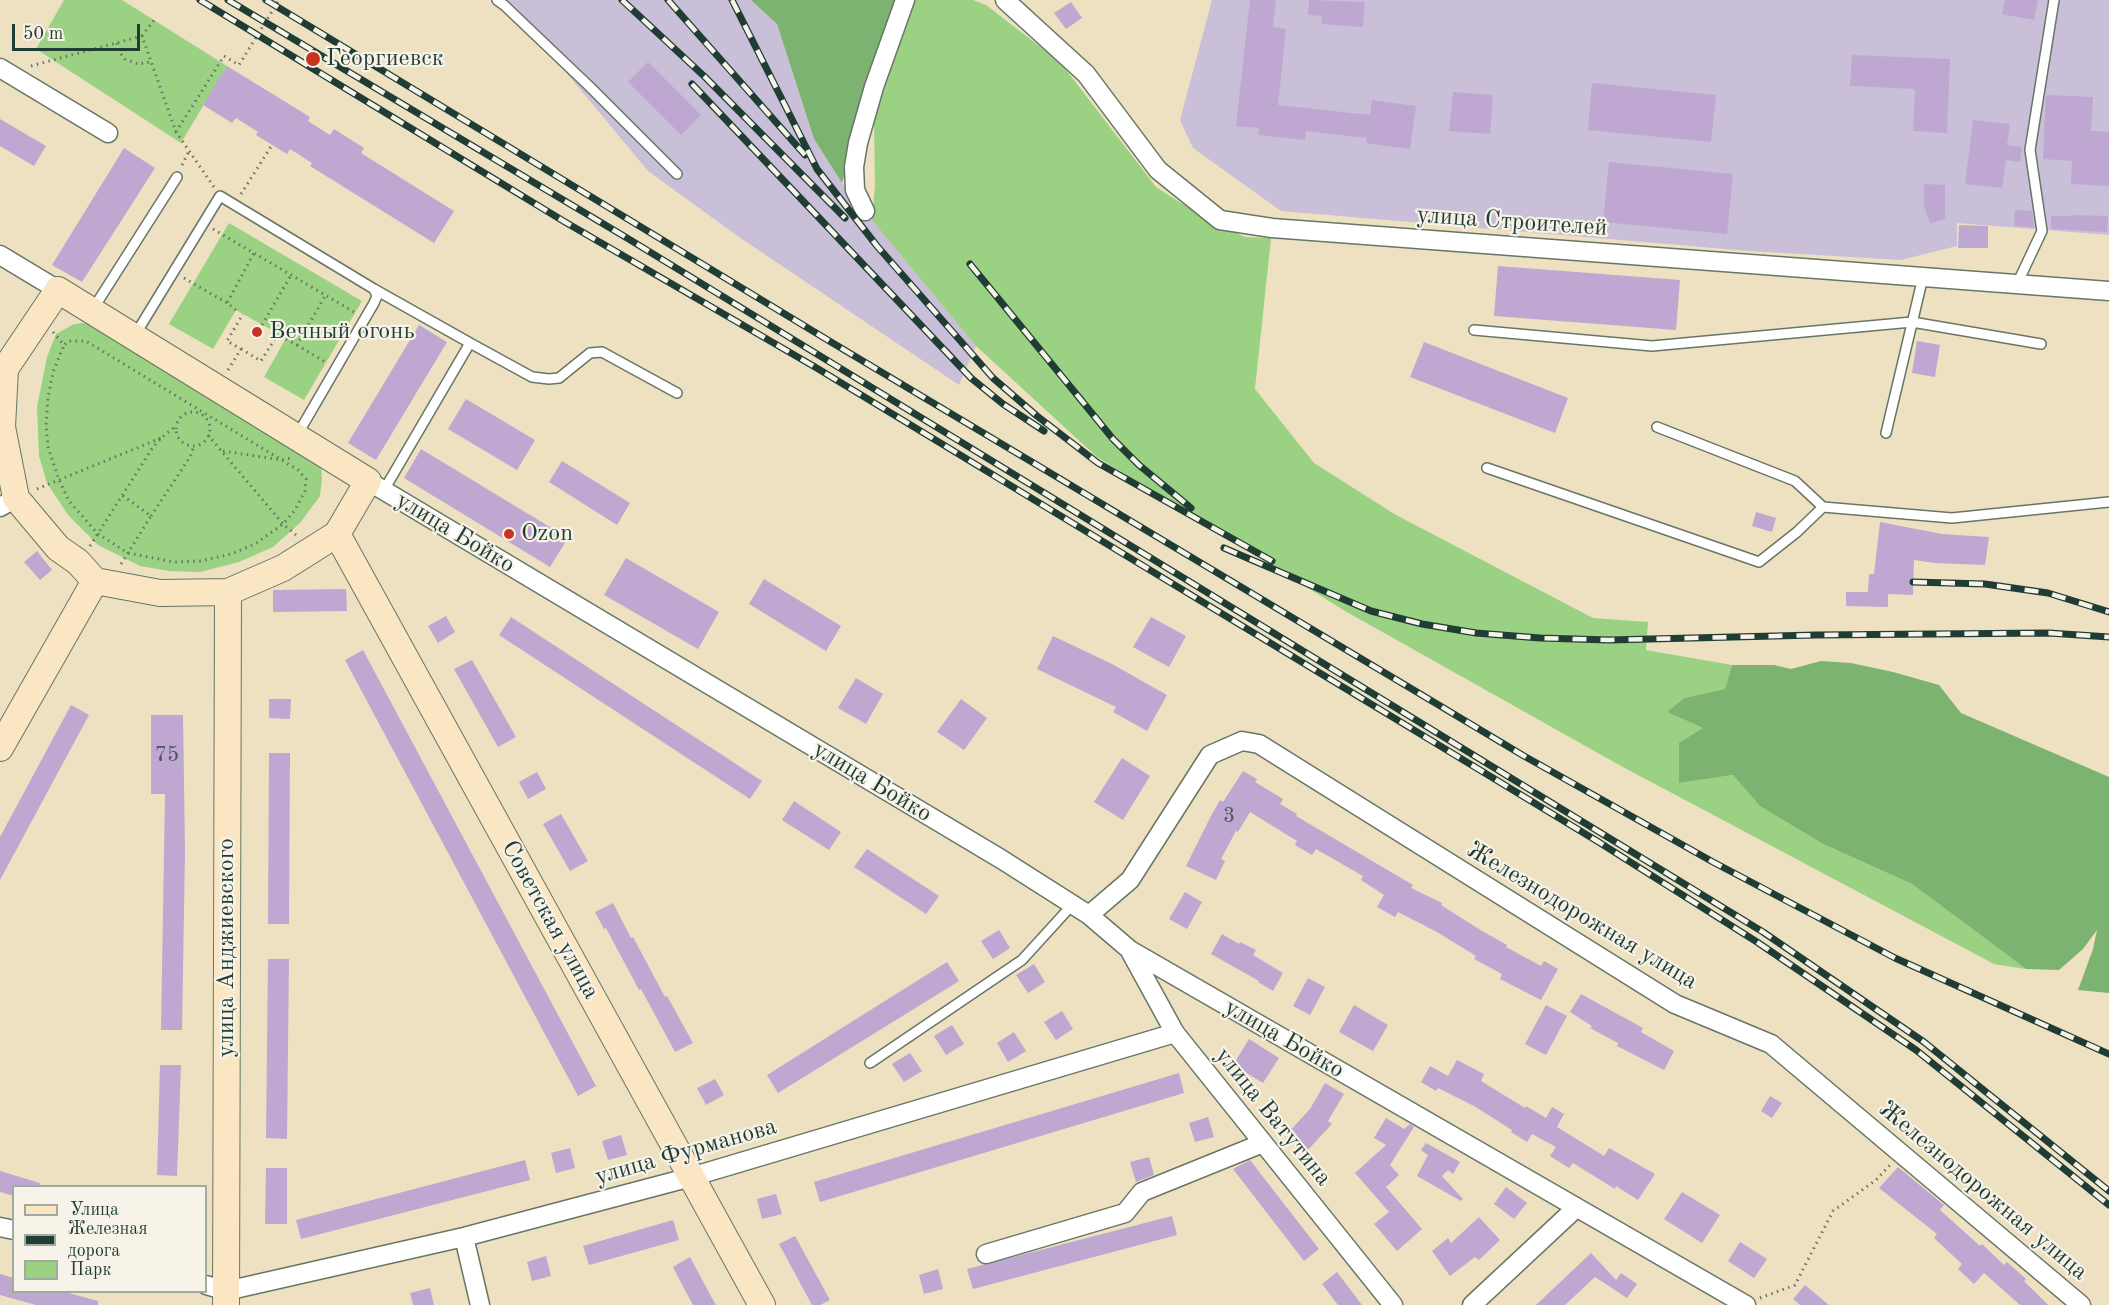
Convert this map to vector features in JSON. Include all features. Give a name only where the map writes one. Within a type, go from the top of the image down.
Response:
[{"type":"street","points":[[865,211],[855,190],[854,168],[858,143],[874,87],[905,0]]},
{"type":"street","name":"улица Строителей","points":[[1014,1],[1086,74],[1158,170],[1220,220],[1272,228],[2109,291]]},
{"type":"street","points":[[4,70],[108,134]]},
{"type":"street","name":"улица Бойко","points":[[0,255],[217,388],[294,447],[376,486],[1001,859],[1089,915],[1130,950],[1745,1304]]},
{"type":"street","points":[[58,290],[2,369],[2,427],[8,503],[58,548],[103,581],[160,593],[228,592],[283,568],[337,534],[376,486]]},
{"type":"street","name":"Советская улица","points":[[337,534],[762,1305]]},
{"type":"street","points":[[0,747],[103,581]]},
{"type":"street","name":"улица Анджиевского","points":[[219,1294],[228,592]]},
{"type":"street","name":"Железнодорожная улица","points":[[1089,915],[1130,880],[1210,755],[1242,741],[1258,744],[1675,1004],[1771,1044],[2081,1305]]},
{"type":"street","name":"улица Ватутина","points":[[1130,950],[1174,1033],[1393,1305]]},
{"type":"street","name":"улица Фурманова","points":[[219,1294],[464,1237],[692,1177],[1174,1033]]},
{"type":"street","points":[[986,1254],[1125,1214],[1142,1192],[1263,1143]]},
{"type":"street","points":[[1472,1305],[1576,1208]]},
{"type":"street","points":[[464,1237],[480,1305]]},
{"type":"lane","points":[[497,0],[590,87],[677,174]]},
{"type":"lane","points":[[2017,284],[2042,231],[2030,150],[2054,0]]},
{"type":"lane","points":[[92,310],[177,177]]},
{"type":"lane","points":[[134,337],[220,196],[374,289],[532,377],[559,378],[590,353],[602,352],[677,393]]},
{"type":"lane","points":[[1886,433],[1923,277]]},
{"type":"lane","points":[[294,447],[377,296],[374,289]]},
{"type":"lane","points":[[1474,330],[1652,346],[1912,322],[2041,344]]},
{"type":"lane","points":[[376,486],[471,343]]},
{"type":"lane","points":[[1657,427],[1795,481],[1823,507],[1952,518],[2109,502]]},
{"type":"lane","points":[[1487,468],[1759,562],[1797,532],[1823,507]]},
{"type":"lane","points":[[870,1064],[1023,960],[1073,904]]},
{"type":"path","points":[[176,132],[224,56],[239,65],[279,0]]},
{"type":"path","points":[[4,70],[142,36],[154,20]]},
{"type":"path","points":[[142,36],[176,132],[220,196]]},
{"type":"path","points":[[117,43],[118,50],[125,59],[138,64],[152,62]]},
{"type":"path","points":[[235,205],[272,145]]},
{"type":"path","points":[[204,223],[365,318]]},
{"type":"path","points":[[226,303],[254,253]]},
{"type":"path","points":[[174,272],[236,310]]},
{"type":"path","points":[[262,325],[291,275]]},
{"type":"path","points":[[297,345],[325,296]]},
{"type":"path","points":[[243,314],[227,341],[261,361],[278,334]]},
{"type":"path","points":[[38,320],[56,334],[64,345]]},
{"type":"path","points":[[286,339],[336,369]]},
{"type":"path","points":[[69,341],[86,341],[202,412],[298,470],[306,479],[305,491],[295,510],[283,524],[255,544],[231,554],[201,561],[174,562],[128,553],[98,534],[69,501],[48,447],[46,425],[48,398],[53,372],[64,345],[69,341]]},
{"type":"path","points":[[217,388],[241,349]]},
{"type":"path","points":[[8,503],[161,438],[176,426],[185,414],[202,412]]},
{"type":"path","points":[[103,581],[128,553],[195,446],[205,440],[208,435],[207,421],[202,412]]},
{"type":"path","points":[[176,426],[179,438],[195,446]]},
{"type":"path","points":[[208,435],[283,524],[315,548]]},
{"type":"path","points":[[78,562],[161,438]]},
{"type":"path","points":[[282,460],[294,447]]},
{"type":"path","points":[[222,451],[282,460]]},
{"type":"path","points":[[122,495],[151,516]]},
{"type":"path","points":[[1745,1304],[1794,1285],[1833,1211],[1876,1180],[1901,1152]]},
{"type":"shaded area","points":[[506,0],[751,0],[777,24],[814,139],[842,183],[976,346],[959,385],[739,237],[648,171]]},
{"type":"shaded area","points":[[1212,0],[2109,0],[2109,235],[1957,223],[1957,246],[1901,260],[1749,251],[1281,211],[1193,148],[1180,120]]},
{"type":"green space","points":[[64,0],[122,0],[227,66],[181,143],[36,49]]},
{"type":"green space","points":[[751,0],[899,0],[842,183],[814,139],[777,24]]},
{"type":"green space","points":[[913,0],[973,0],[986,5],[1060,62],[1156,187],[1209,221],[1245,237],[1271,238],[1255,389],[1314,463],[1396,515],[1593,618],[1648,622],[1646,650],[1732,665],[1725,689],[1684,698],[1667,712],[1703,728],[1679,783],[1733,775],[1761,806],[1823,844],[1912,884],[2026,969],[1994,964],[1621,766],[1345,611],[1097,457],[976,346],[872,220],[875,186],[874,123],[897,42]]},
{"type":"green space","points":[[229,223],[362,301],[304,400],[264,377],[286,338],[236,310],[213,349],[169,324]]},
{"type":"green space","points":[[91,322],[321,462],[320,496],[300,523],[273,547],[239,562],[200,572],[169,571],[140,566],[98,545],[68,515],[47,483],[39,456],[37,407],[47,357],[56,334],[74,324]]},
{"type":"green space","points":[[1821,661],[1851,663],[1939,685],[1961,713],[2109,777],[2109,993],[2078,990],[2093,949],[2097,930],[2083,949],[2059,970],[2026,969],[1912,884],[1823,844],[1760,806],[1733,775],[1679,783],[1679,743],[1703,728],[1667,712],[1684,698],[1725,689],[1732,665],[1774,665],[1791,669]]},
{"type":"building","points":[[1250,0],[1276,0],[1273,27],[1286,29],[1278,105],[1370,115],[1372,100],[1416,106],[1410,149],[1366,143],[1367,138],[1306,131],[1305,140],[1258,135],[1259,128],[1236,126]]},
{"type":"building","points":[[1309,0],[1365,2],[1363,27],[1321,24],[1322,16],[1308,15]]},
{"type":"building","points":[[2005,0],[2038,0],[2034,20],[2002,14]]},
{"type":"building","points":[[1071,2],[1082,18],[1066,29],[1054,13]]},
{"type":"building","points":[[1852,55],[1950,59],[1947,133],[1913,131],[1915,89],[1850,86]]},
{"type":"building","points":[[648,62],[701,115],[681,135],[628,82]]},
{"type":"building","name":"Георгиевск","points":[[227,66],[310,117],[308,121],[330,135],[334,129],[364,148],[361,153],[454,211],[434,243],[310,166],[312,163],[290,149],[287,154],[256,135],[258,132],[236,118],[232,123],[203,105]]},
{"type":"building","points":[[1592,83],[1716,95],[1711,142],[1588,130]]},
{"type":"building","points":[[1453,92],[1493,95],[1490,134],[1449,131]]},
{"type":"building","points":[[2046,95],[2093,97],[2091,131],[2109,132],[2109,186],[2071,184],[2072,161],[2043,159]]},
{"type":"building","points":[[0,119],[46,146],[34,166],[0,146]]},
{"type":"building","points":[[1973,120],[2010,124],[2007,145],[2022,147],[2020,162],[2006,160],[2002,188],[1965,184]]},
{"type":"building","points":[[124,148],[155,168],[82,282],[52,265]]},
{"type":"building","points":[[1609,162],[1733,174],[1727,234],[1603,222]]},
{"type":"building","points":[[1924,184],[1945,185],[1945,219],[1930,223],[1924,206]]},
{"type":"building","points":[[2015,210],[2032,211],[2034,227],[2014,226]]},
{"type":"building","points":[[2051,216],[2108,216],[2107,232],[2051,229]]},
{"type":"building","points":[[1959,225],[1988,226],[1988,248],[1958,248]]},
{"type":"building","points":[[1498,266],[1680,280],[1676,330],[1494,316]]},
{"type":"building","points":[[419,325],[447,342],[376,460],[348,443]]},
{"type":"building","points":[[1917,341],[1940,345],[1935,377],[1912,373]]},
{"type":"building","points":[[1424,342],[1568,398],[1555,433],[1410,377]]},
{"type":"building","points":[[466,399],[535,440],[517,470],[448,429]]},
{"type":"building","points":[[421,449],[568,538],[550,567],[404,478]]},
{"type":"building","points":[[562,461],[630,503],[617,525],[549,482]]},
{"type":"building","points":[[1756,512],[1776,518],[1772,532],[1752,526]]},
{"type":"building","points":[[1880,522],[1942,534],[1989,537],[1985,565],[1914,560],[1913,595],[1888,594],[1888,607],[1846,606],[1846,592],[1868,592],[1869,574],[1874,574]]},
{"type":"building","points":[[37,551],[52,570],[40,580],[24,562]]},
{"type":"building","points":[[626,558],[719,612],[698,649],[604,595]]},
{"type":"building","points":[[764,579],[841,626],[826,651],[749,604]]},
{"type":"building","points":[[346,589],[347,611],[273,612],[273,590]]},
{"type":"building","points":[[446,616],[455,632],[438,643],[428,626]]},
{"type":"building","points":[[511,617],[762,781],[750,799],[499,635]]},
{"type":"building","points":[[1151,617],[1186,636],[1169,667],[1133,647]]},
{"type":"building","points":[[1053,636],[1112,664],[1167,695],[1147,731],[1113,712],[1116,707],[1037,669]]},
{"type":"building","points":[[363,650],[596,1086],[578,1096],[345,660]]},
{"type":"building","points":[[472,660],[516,737],[498,747],[454,669]]},
{"type":"building","points":[[856,678],[883,694],[866,724],[838,708]]},
{"type":"building","points":[[269,699],[291,699],[290,719],[269,718]]},
{"type":"building","points":[[961,699],[987,718],[964,750],[937,732]]},
{"type":"building","points":[[71,705],[89,715],[0,880],[0,837]]},
{"type":"building","points":[[151,715],[183,715],[185,851],[182,1030],[161,1030],[165,794],[151,794]]},
{"type":"building","points":[[269,753],[290,753],[289,924],[268,924]]},
{"type":"building","points":[[1122,758],[1150,776],[1123,820],[1094,802]]},
{"type":"building","points":[[1243,771],[1257,779],[1255,782],[1283,799],[1280,804],[1297,814],[1296,816],[1413,885],[1411,888],[1442,903],[1441,905],[1507,945],[1506,947],[1541,966],[1544,961],[1558,969],[1541,1000],[1500,979],[1502,974],[1474,959],[1476,956],[1437,932],[1398,912],[1395,917],[1377,907],[1384,895],[1361,880],[1363,876],[1316,849],[1312,855],[1295,845],[1297,841],[1250,812],[1238,832],[1236,831],[1221,859],[1225,861],[1216,880],[1186,866],[1220,800],[1223,802]]},
{"type":"building","points":[[537,772],[546,789],[528,799],[519,782]]},
{"type":"building","points":[[794,801],[841,832],[829,850],[782,820]]},
{"type":"building","points":[[561,814],[588,861],[570,871],[543,824]]},
{"type":"building","points":[[867,849],[939,896],[926,914],[854,867]]},
{"type":"building","points":[[1185,892],[1202,902],[1187,929],[1169,919]]},
{"type":"building","points":[[613,903],[693,1043],[675,1052],[595,912]]},
{"type":"building","points":[[999,930],[1010,948],[993,959],[981,941]]},
{"type":"building","points":[[1222,934],[1239,944],[1240,942],[1256,950],[1253,955],[1283,973],[1273,991],[1211,954]]},
{"type":"building","points":[[268,959],[289,959],[287,1139],[266,1138]]},
{"type":"building","points":[[947,962],[959,981],[778,1093],[767,1075]]},
{"type":"building","points":[[1034,964],[1045,982],[1028,993],[1016,975]]},
{"type":"building","points":[[1308,978],[1325,987],[1310,1015],[1293,1006]]},
{"type":"building","points":[[1581,994],[1643,1028],[1641,1032],[1674,1051],[1664,1070],[1617,1046],[1618,1043],[1590,1028],[1592,1026],[1570,1012]]},
{"type":"building","points":[[1354,1005],[1388,1025],[1373,1051],[1339,1032]]},
{"type":"building","points":[[1546,1005],[1567,1016],[1546,1055],[1525,1044]]},
{"type":"building","points":[[1062,1011],[1073,1029],[1056,1040],[1044,1022]]},
{"type":"building","points":[[952,1025],[964,1044],[946,1055],[934,1036]]},
{"type":"building","points":[[1014,1032],[1026,1051],[1008,1062],[997,1043]]},
{"type":"building","points":[[1249,1039],[1279,1058],[1263,1083],[1233,1065]]},
{"type":"building","points":[[910,1053],[922,1071],[904,1082],[892,1064]]},
{"type":"building","points":[[1457,1060],[1484,1074],[1481,1081],[1525,1108],[1526,1106],[1546,1118],[1552,1107],[1564,1114],[1557,1127],[1604,1156],[1609,1148],[1655,1174],[1638,1200],[1616,1186],[1615,1189],[1573,1163],[1569,1168],[1550,1156],[1556,1147],[1532,1134],[1527,1142],[1474,1106],[1438,1088],[1436,1091],[1421,1082],[1430,1066],[1448,1076]]},
{"type":"building","points":[[160,1065],[181,1065],[177,1176],[157,1175]]},
{"type":"building","points":[[1179,1073],[1184,1093],[820,1202],[814,1182]]},
{"type":"building","points":[[715,1079],[724,1095],[706,1105],[697,1088]]},
{"type":"building","points":[[1325,1083],[1344,1094],[1328,1121],[1332,1124],[1305,1153],[1286,1135],[1310,1109]]},
{"type":"building","points":[[1770,1096],[1782,1103],[1772,1118],[1761,1111]]},
{"type":"building","points":[[1208,1117],[1214,1137],[1195,1142],[1189,1123]]},
{"type":"building","points":[[1386,1118],[1404,1129],[1410,1124],[1414,1127],[1390,1165],[1399,1175],[1386,1187],[1422,1229],[1397,1251],[1374,1224],[1389,1212],[1355,1173],[1386,1145],[1374,1138]]},
{"type":"building","points":[[621,1135],[627,1155],[608,1160],[602,1141]]},
{"type":"building","points":[[1426,1143],[1460,1162],[1453,1174],[1448,1170],[1442,1176],[1463,1199],[1461,1201],[1417,1176],[1428,1155],[1421,1150]]},
{"type":"building","points":[[570,1148],[575,1168],[556,1173],[551,1153]]},
{"type":"building","points":[[1149,1157],[1154,1175],[1136,1182],[1130,1162]]},
{"type":"building","points":[[525,1160],[530,1180],[301,1239],[296,1220]]},
{"type":"building","points":[[1250,1160],[1319,1249],[1304,1261],[1233,1169]]},
{"type":"building","points":[[1898,1167],[1944,1205],[1940,1210],[1980,1246],[1982,1244],[2004,1265],[2007,1262],[2026,1279],[2024,1281],[2048,1305],[2020,1305],[1984,1273],[1974,1284],[1958,1269],[1962,1264],[1934,1238],[1937,1234],[1879,1188]]},
{"type":"building","points":[[266,1168],[287,1168],[287,1224],[265,1224]]},
{"type":"building","points":[[0,1171],[40,1183],[39,1185],[12,1185],[12,1195],[0,1192]]},
{"type":"building","points":[[1506,1187],[1527,1203],[1514,1219],[1494,1204]]},
{"type":"building","points":[[1682,1192],[1720,1215],[1702,1243],[1664,1219]]},
{"type":"building","points":[[776,1194],[782,1214],[762,1219],[757,1199]]},
{"type":"building","points":[[1172,1216],[1177,1235],[973,1289],[967,1269]]},
{"type":"building","points":[[1479,1217],[1500,1240],[1479,1260],[1475,1257],[1450,1276],[1432,1251],[1448,1238],[1451,1243]]},
{"type":"building","points":[[673,1220],[679,1240],[589,1265],[583,1246]]},
{"type":"building","points":[[795,1236],[830,1300],[820,1305],[812,1305],[779,1244]]},
{"type":"building","points":[[1740,1242],[1767,1259],[1754,1278],[1728,1261]]},
{"type":"building","points":[[1591,1253],[1616,1280],[1621,1273],[1637,1284],[1627,1298],[1595,1277],[1565,1305],[1536,1305]]},
{"type":"building","points":[[546,1256],[551,1276],[532,1281],[527,1262]]},
{"type":"building","points":[[690,1257],[716,1305],[693,1305],[673,1267]]},
{"type":"building","points":[[938,1269],[943,1289],[924,1294],[919,1275]]},
{"type":"building","points":[[1337,1272],[1362,1305],[1338,1305],[1322,1284]]},
{"type":"building","points":[[0,1274],[12,1277],[12,1293],[69,1293],[98,1301],[98,1305],[36,1305],[0,1295]]},
{"type":"building","points":[[1805,1285],[1829,1305],[1800,1305],[1793,1299]]},
{"type":"building","points":[[430,1288],[434,1305],[413,1305],[410,1293]]},
{"type":"railway","points":[[200,0],[565,222],[815,367],[1597,841],[1757,942],[1916,1050],[2109,1205]]},
{"type":"railway","points":[[228,0],[627,238],[1763,932],[1924,1042],[2109,1191]]},
{"type":"railway","points":[[266,0],[831,342],[1524,756],[1713,862],[1895,958],[2109,1054]]},
{"type":"railway","points":[[622,0],[705,77],[845,218]]},
{"type":"railway","points":[[668,0],[805,155]]},
{"type":"railway","points":[[732,0],[817,169],[877,246],[993,378],[1037,416],[1098,463],[1272,561]]},
{"type":"railway","points":[[692,84],[971,378],[1003,404],[1044,431]]},
{"type":"railway","points":[[970,264],[1113,439],[1139,465],[1191,508]]},
{"type":"railway","points":[[1224,548],[1371,611],[1422,624],[1476,633],[1609,640],[2049,633],[2109,637]]},
{"type":"railway","points":[[1913,582],[1985,584],[2048,593],[2109,612]]},
{"type":"place","name":"Георгиевск","points":[[313,59]]},
{"type":"place","name":"Вечный огонь","points":[[257,332]]},
{"type":"place","name":"Ozon","points":[[509,534]]}]
